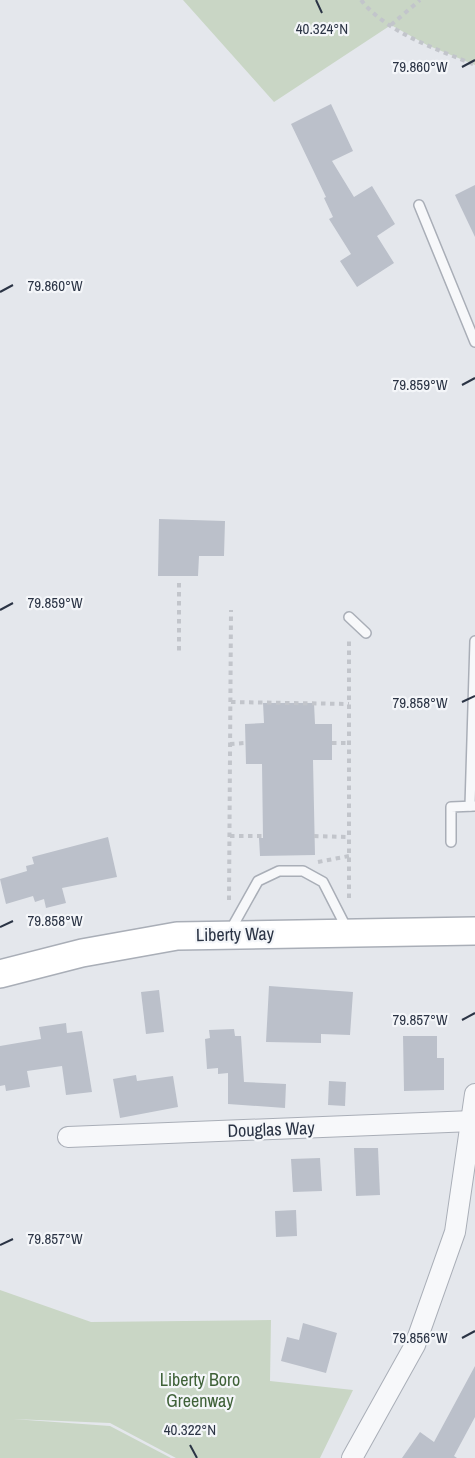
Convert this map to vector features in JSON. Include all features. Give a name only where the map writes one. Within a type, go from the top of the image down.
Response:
[{"type":"street","name":"Liberty Way","points":[[0,974],[132,943],[177,936],[229,933],[475,931]]},
{"type":"street","points":[[352,1458],[370,1429],[418,1335],[455,1232],[473,1121],[475,1094]]},
{"type":"street","name":"Douglas Way","points":[[68,1137],[473,1121]]},
{"type":"lane","points":[[419,206],[475,342]]},
{"type":"lane","points":[[349,617],[366,633]]},
{"type":"lane","points":[[451,842],[452,807],[473,807],[475,641]]},
{"type":"lane","points":[[229,933],[258,881],[279,871],[303,871],[323,882],[349,933]]},
{"type":"path","points":[[361,0],[391,25],[426,45],[475,66]]},
{"type":"path","points":[[391,25],[420,0]]},
{"type":"path","points":[[179,583],[179,652]]},
{"type":"path","points":[[229,933],[231,610]]},
{"type":"path","points":[[349,617],[349,933]]},
{"type":"path","points":[[231,702],[350,704]]},
{"type":"path","points":[[230,744],[245,743]]},
{"type":"path","points":[[332,743],[349,743]]},
{"type":"path","points":[[230,836],[263,836]]},
{"type":"path","points":[[314,836],[349,837]]},
{"type":"path","points":[[312,863],[349,856]]},
{"type":"green space","points":[[183,0],[475,0],[475,65],[427,45],[391,25],[274,102]]},
{"type":"green space","name":"Liberty Boro Greenway","points":[[0,1290],[91,1322],[271,1320],[270,1381],[353,1390],[320,1458],[176,1458],[110,1423],[13,1419],[110,1426],[171,1458],[0,1458]]},
{"type":"building","points":[[331,104],[353,151],[332,161],[354,197],[372,186],[395,224],[377,236],[394,263],[357,287],[340,261],[351,254],[329,219],[333,217],[324,198],[326,197],[291,124]]},
{"type":"building","points":[[475,185],[475,237],[455,195]]},
{"type":"building","points":[[159,519],[225,521],[224,556],[199,556],[198,576],[158,576]]},
{"type":"building","points":[[263,703],[314,703],[315,724],[332,724],[332,760],[313,760],[315,855],[260,856],[259,838],[263,838],[262,764],[246,764],[245,724],[264,723]]},
{"type":"building","points":[[108,837],[117,877],[62,888],[66,903],[46,908],[44,899],[35,902],[33,896],[6,904],[0,879],[27,871],[26,866],[34,864],[32,857]]},
{"type":"building","points":[[269,986],[353,992],[350,1035],[321,1034],[321,1043],[266,1042]]},
{"type":"building","points":[[159,990],[164,1032],[146,1034],[141,992]]},
{"type":"building","points":[[66,1023],[67,1033],[82,1031],[92,1092],[66,1095],[62,1066],[27,1071],[30,1087],[6,1091],[5,1085],[0,1086],[0,1046],[41,1039],[39,1027]]},
{"type":"building","points":[[234,1029],[235,1036],[241,1036],[244,1082],[286,1084],[285,1108],[228,1104],[228,1073],[218,1074],[218,1068],[207,1069],[205,1039],[210,1038],[209,1030]]},
{"type":"building","points":[[403,1036],[437,1036],[437,1058],[444,1058],[444,1090],[404,1091]]},
{"type":"building","points":[[136,1075],[137,1081],[173,1076],[178,1107],[120,1118],[113,1079]]},
{"type":"building","points":[[329,1081],[346,1082],[345,1106],[328,1105]]},
{"type":"building","points":[[354,1148],[378,1148],[380,1195],[356,1196]]},
{"type":"building","points":[[320,1158],[322,1191],[293,1192],[291,1159]]},
{"type":"building","points":[[296,1210],[297,1236],[276,1237],[275,1211]]},
{"type":"building","points":[[303,1323],[337,1333],[326,1373],[281,1361],[287,1337],[299,1340]]},
{"type":"building","points":[[475,1366],[475,1417],[454,1456],[457,1458],[402,1458],[420,1432],[434,1442]]}]
